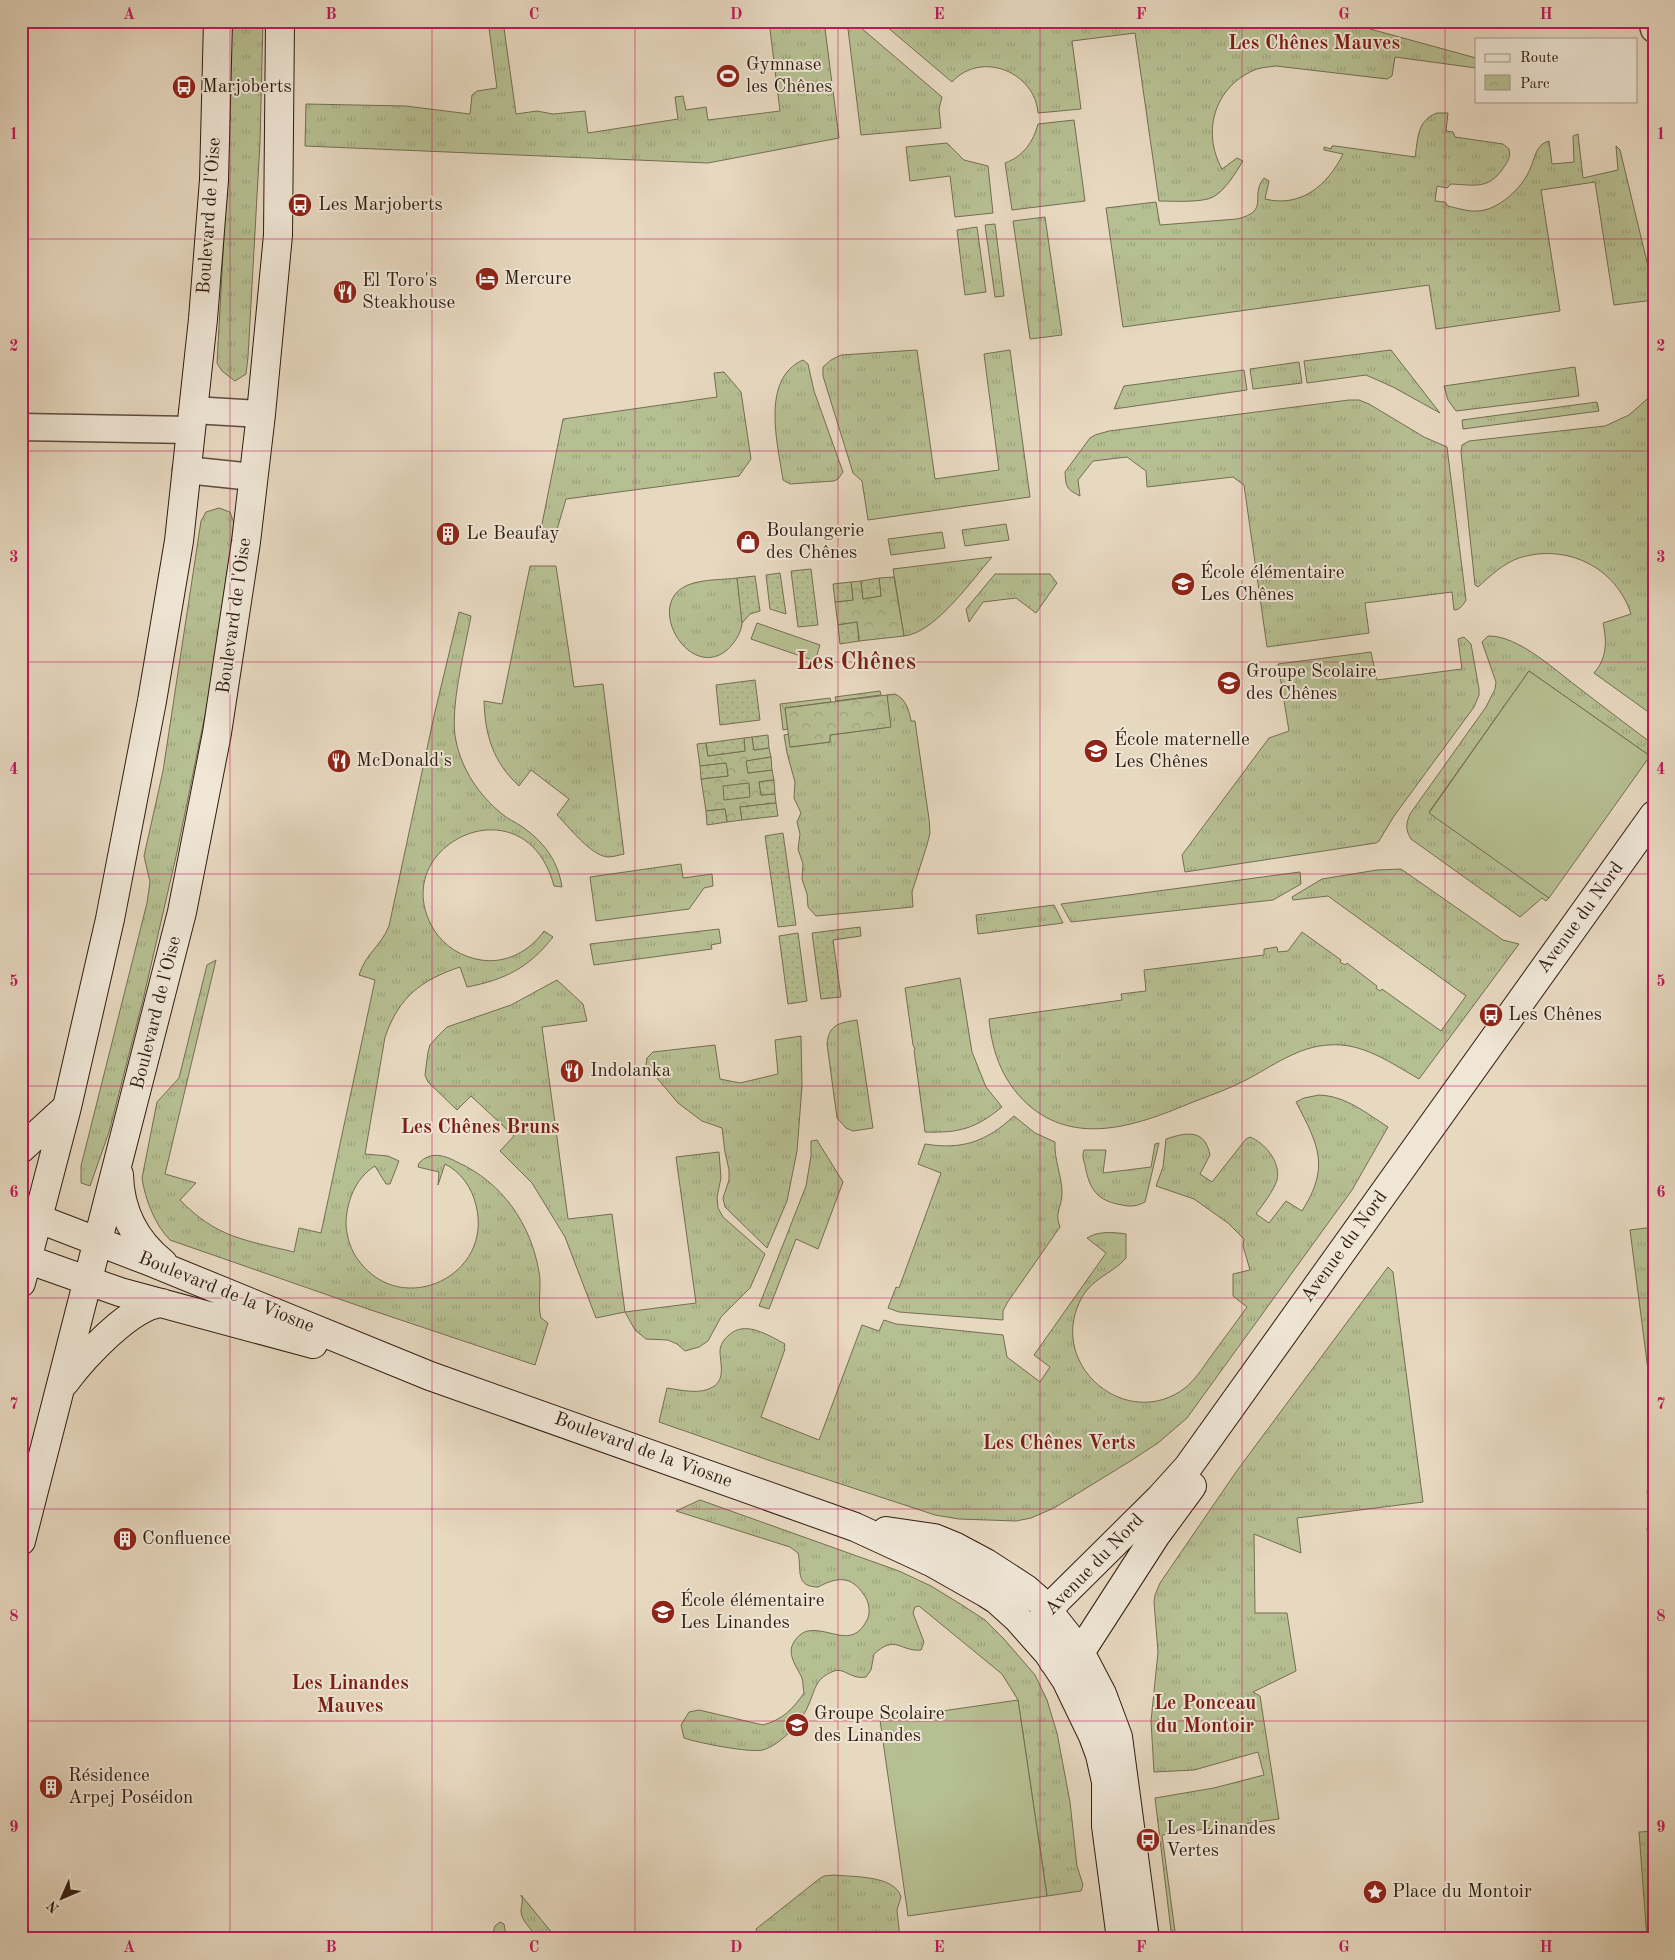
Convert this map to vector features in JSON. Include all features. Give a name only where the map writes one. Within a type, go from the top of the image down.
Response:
[{"type":"street","name":"Boulevard de l'Oise","points":[[23,1266],[30,1216],[67,1107],[110,919],[152,701],[179,541],[203,319],[214,180],[218,21]]},
{"type":"street","name":"Boulevard de l'Oise","points":[[21,1540],[182,912],[217,733],[246,542],[261,414],[278,235],[280,21]]},
{"type":"street","points":[[1652,21],[1654,29]]},
{"type":"street","points":[[21,427],[192,420],[261,414]]},
{"type":"street","points":[[186,470],[253,477]]},
{"type":"street","name":"Avenue du Nord","points":[[1121,1939],[1106,1826],[1107,1792],[1104,1771],[1093,1736],[1079,1705],[1053,1661],[1034,1636],[1048,1610],[1088,1567],[1160,1498],[1188,1467],[1654,815]]},
{"type":"street","name":"Avenue du Nord","points":[[1053,1661],[1072,1655],[1087,1642],[1156,1534],[1224,1443],[1654,843]]},
{"type":"street","points":[[21,1149],[67,1107]]},
{"type":"street","points":[[119,1159],[122,1204],[126,1216],[140,1240],[174,1272]]},
{"type":"street","name":"Boulevard de la Viosne","points":[[30,1216],[430,1376],[855,1527],[933,1562],[977,1587],[997,1600],[1034,1636]]},
{"type":"street","name":"Boulevard de la Viosne","points":[[23,1266],[88,1280],[120,1292],[430,1376]]},
{"type":"street","points":[[60,1390],[75,1370],[103,1340],[135,1314],[150,1306],[162,1303]]},
{"type":"street","name":"Boulevard de la Viosne","points":[[855,1527],[934,1538],[986,1562],[1019,1584],[1048,1610],[1079,1650]]},
{"type":"street","points":[[1079,1650],[1102,1694],[1118,1738],[1145,1939]]},
{"type":"green space","points":[[231,21],[263,21],[260,142],[248,357],[246,374],[235,381],[222,371],[217,363],[224,236]]},
{"type":"green space","points":[[488,21],[503,21],[516,114],[537,111],[553,114],[585,111],[588,133],[678,119],[675,97],[683,96],[686,110],[706,107],[708,120],[780,111],[769,21],[824,21],[839,138],[708,163],[305,146],[306,104],[405,106],[470,114],[472,95],[477,91],[497,88]]},
{"type":"green space","points":[[847,21],[853,21],[942,97],[939,109],[941,128],[861,135]]},
{"type":"green space","points":[[880,21],[1341,21],[1475,58],[1475,68],[1395,57],[1392,76],[1387,79],[1276,66],[1257,69],[1243,76],[1231,86],[1222,98],[1216,111],[1213,125],[1213,140],[1222,169],[1237,158],[1243,161],[1230,181],[1213,197],[1187,201],[1159,201],[1135,33],[1072,41],[1081,109],[1038,113],[1035,99],[1027,86],[1005,70],[991,67],[977,68],[964,72],[952,82]]},
{"type":"green space","points":[[1437,113],[1448,113],[1446,131],[1453,132],[1455,137],[1503,144],[1510,152],[1508,161],[1493,180],[1487,183],[1474,185],[1451,184],[1447,188],[1437,186],[1435,201],[1445,202],[1448,206],[1467,210],[1486,210],[1502,202],[1522,183],[1527,176],[1536,152],[1541,145],[1549,141],[1552,164],[1574,162],[1573,136],[1578,134],[1583,178],[1618,170],[1616,146],[1620,150],[1654,291],[1654,300],[1614,305],[1595,182],[1541,190],[1560,311],[1436,329],[1429,285],[1123,327],[1106,208],[1156,202],[1160,225],[1237,219],[1247,216],[1257,207],[1258,191],[1264,178],[1269,181],[1265,199],[1290,200],[1312,192],[1330,175],[1343,154],[1324,150],[1324,147],[1331,149],[1332,146],[1335,146],[1415,157],[1422,125],[1430,116]]},
{"type":"green space","points":[[1074,120],[1085,201],[1012,210],[1005,163],[1027,148],[1038,124]]},
{"type":"green space","points":[[947,143],[964,160],[988,166],[993,213],[955,217],[950,176],[910,181],[906,147]]},
{"type":"green space","points":[[1045,217],[1062,335],[1030,339],[1013,221]]},
{"type":"green space","points":[[995,224],[1004,296],[995,297],[985,225]]},
{"type":"green space","points":[[977,227],[986,292],[965,295],[957,230]]},
{"type":"green space","points":[[917,350],[935,479],[999,470],[984,354],[1010,350],[1030,497],[868,520],[862,481],[853,473],[823,376],[823,367],[841,355]]},
{"type":"green space","points":[[1391,350],[1440,413],[1393,387],[1366,375],[1307,383],[1304,361]]},
{"type":"green space","points":[[803,360],[808,364],[814,391],[843,472],[834,481],[790,484],[783,480],[776,432],[776,397],[781,382],[790,369]]},
{"type":"green space","points":[[1299,362],[1302,383],[1253,389],[1250,369]]},
{"type":"green space","points":[[1575,367],[1579,396],[1456,411],[1448,400],[1444,386]]},
{"type":"green space","points":[[1244,370],[1247,390],[1114,409],[1124,386]]},
{"type":"green space","points":[[724,372],[741,392],[751,459],[739,476],[566,499],[556,533],[539,539],[563,419],[717,397],[714,373]]},
{"type":"green space","points":[[1654,393],[1654,716],[1594,673],[1604,656],[1605,637],[1603,623],[1631,614],[1624,597],[1614,583],[1601,572],[1587,563],[1571,557],[1537,554],[1513,560],[1497,570],[1478,587],[1475,585],[1461,452],[1462,445],[1469,441],[1605,426],[1629,415]]},
{"type":"green space","points":[[1359,400],[1369,404],[1424,437],[1447,447],[1466,600],[1458,609],[1454,610],[1452,592],[1365,603],[1369,633],[1267,647],[1244,485],[1233,477],[1147,487],[1146,471],[1127,457],[1093,461],[1078,480],[1080,496],[1069,489],[1066,484],[1065,472],[1090,438],[1095,435],[1109,431]]},
{"type":"green space","points":[[1597,402],[1599,411],[1463,429],[1462,420]]},
{"type":"green space","points":[[219,508],[230,512],[234,523],[213,676],[177,852],[143,1000],[109,1132],[90,1186],[81,1183],[81,1166],[147,903],[150,882],[144,856],[163,771],[201,521],[206,512]]},
{"type":"green space","points":[[1006,524],[1009,540],[965,546],[962,530]]},
{"type":"green space","points":[[942,532],[945,548],[891,555],[888,539]]},
{"type":"green space","points":[[992,557],[940,616],[916,633],[904,636],[893,569]]},
{"type":"green space","points":[[530,566],[556,566],[574,687],[603,684],[624,854],[608,857],[595,852],[557,815],[569,799],[531,770],[519,786],[503,767],[492,747],[486,725],[484,701],[502,704]]},
{"type":"green space","points":[[811,569],[818,625],[798,627],[791,571]]},
{"type":"green space","points":[[780,573],[786,614],[770,609],[766,575]]},
{"type":"green space","points":[[995,574],[1050,574],[1057,583],[1036,613],[1016,598],[983,602],[969,622],[966,609]]},
{"type":"green space","points":[[755,576],[760,611],[750,614],[742,623],[737,578]]},
{"type":"green space","points":[[894,577],[904,636],[859,641],[857,622],[838,625],[835,602],[853,600],[851,582],[861,581],[863,599],[881,596],[879,578]]},
{"type":"green space","points":[[737,578],[742,613],[739,635],[727,650],[713,657],[699,656],[686,648],[676,636],[671,622],[670,607],[675,594],[694,583]]},
{"type":"green space","points":[[879,578],[881,596],[863,599],[861,581]]},
{"type":"green space","points":[[851,582],[853,600],[835,602],[833,584]]},
{"type":"green space","points":[[459,612],[471,616],[456,697],[454,728],[462,762],[486,799],[502,814],[529,832],[543,845],[557,868],[562,887],[554,886],[538,853],[516,835],[490,830],[464,836],[442,850],[427,872],[423,900],[438,936],[454,950],[474,959],[490,961],[508,958],[532,945],[544,931],[553,937],[535,957],[515,971],[493,981],[467,987],[460,967],[423,984],[413,992],[397,1011],[385,1037],[365,1154],[388,1156],[399,1161],[390,1184],[386,1184],[375,1166],[362,1177],[350,1200],[346,1225],[348,1239],[354,1253],[359,1261],[377,1278],[398,1287],[420,1287],[440,1281],[458,1269],[471,1252],[478,1230],[476,1205],[465,1181],[451,1167],[445,1164],[438,1185],[439,1172],[418,1167],[419,1163],[428,1157],[442,1156],[473,1170],[488,1181],[512,1206],[529,1237],[535,1254],[540,1278],[539,1301],[541,1318],[548,1323],[535,1365],[170,1240],[160,1227],[152,1211],[142,1178],[157,1102],[179,1078],[207,965],[216,960],[165,1174],[196,1183],[180,1200],[207,1222],[232,1236],[294,1252],[299,1228],[321,1233],[375,980],[359,975],[362,967],[389,926],[434,716]]},
{"type":"green space","points":[[857,622],[859,641],[840,644],[838,625]]},
{"type":"green space","points":[[757,623],[820,645],[815,661],[751,639]]},
{"type":"green space","points":[[1488,636],[1500,637],[1538,656],[1654,745],[1654,751],[1650,756],[1529,671],[1429,812],[1549,898],[1546,901],[1542,898],[1520,917],[1411,839],[1407,829],[1410,814],[1486,707],[1495,689],[1496,682],[1482,642]]},
{"type":"green space","points":[[1464,637],[1471,644],[1479,689],[1479,695],[1474,707],[1394,816],[1379,841],[1376,843],[1185,872],[1182,855],[1269,738],[1289,731],[1278,664],[1371,652],[1377,680],[1462,669],[1458,639]]},
{"type":"green space","points":[[1529,671],[1650,756],[1549,898],[1429,813]]},
{"type":"green space","points":[[755,680],[760,720],[720,725],[716,685]]},
{"type":"green space","points":[[880,691],[881,695],[836,701],[835,697]]},
{"type":"green space","points":[[895,694],[904,702],[911,721],[915,721],[929,819],[930,833],[912,892],[913,907],[816,916],[808,907],[807,894],[802,879],[803,864],[798,849],[800,834],[797,822],[801,813],[794,798],[795,782],[784,735],[789,734],[791,747],[830,742],[830,735],[890,727],[887,695]]},
{"type":"green space","points":[[887,695],[891,727],[830,735],[830,742],[790,747],[785,708]]},
{"type":"green space","points":[[830,698],[831,702],[785,708],[788,729],[783,730],[780,704]]},
{"type":"green space","points":[[768,735],[769,748],[754,750],[752,737]]},
{"type":"green space","points":[[752,737],[754,750],[769,748],[771,757],[747,761],[748,773],[772,770],[774,780],[759,782],[761,795],[775,794],[776,803],[740,807],[742,820],[727,822],[725,809],[706,811],[701,779],[728,776],[726,763],[700,766],[697,744],[706,743],[708,756],[745,751],[744,738]]},
{"type":"green space","points":[[744,738],[745,751],[708,756],[706,743]]},
{"type":"green space","points":[[771,757],[772,770],[748,773],[746,761]]},
{"type":"green space","points":[[726,763],[728,776],[701,779],[700,766]]},
{"type":"green space","points":[[774,780],[775,794],[761,795],[759,782]]},
{"type":"green space","points":[[749,783],[750,797],[724,800],[723,786]]},
{"type":"green space","points":[[776,803],[778,816],[742,820],[740,807]]},
{"type":"green space","points":[[725,809],[727,822],[707,825],[706,811]]},
{"type":"green space","points":[[783,833],[796,925],[778,927],[765,836]]},
{"type":"green space","points":[[681,864],[683,878],[712,874],[713,886],[704,888],[689,909],[596,921],[590,877]]},
{"type":"green space","points":[[1401,869],[1503,940],[1519,944],[1419,1079],[1387,1060],[1365,1050],[1341,1045],[1318,1046],[1296,1053],[1246,1080],[1174,1110],[1112,1128],[1091,1129],[1051,1120],[1032,1108],[1014,1089],[1001,1068],[993,1044],[989,1019],[1122,1000],[1121,994],[1146,991],[1144,970],[1264,955],[1264,949],[1277,947],[1278,952],[1288,951],[1302,932],[1341,960],[1340,962],[1345,965],[1347,963],[1377,986],[1376,988],[1380,991],[1382,989],[1441,1031],[1466,996],[1328,896],[1293,900],[1292,897],[1322,879],[1377,870]]},
{"type":"green space","points":[[1300,872],[1301,884],[1273,900],[1071,922],[1061,904]]},
{"type":"green space","points":[[1054,905],[1063,923],[978,934],[976,915]]},
{"type":"green space","points":[[860,927],[861,936],[833,940],[841,997],[821,999],[812,933]]},
{"type":"green space","points":[[719,929],[721,943],[711,945],[712,949],[594,965],[590,944]]},
{"type":"green space","points":[[798,933],[807,1001],[788,1004],[779,936]]},
{"type":"green space","points":[[960,978],[972,1052],[986,1087],[1002,1107],[975,1125],[966,1128],[948,1132],[925,1132],[915,1049],[905,988]]},
{"type":"green space","points":[[557,980],[583,1004],[587,1021],[542,1027],[568,1219],[612,1214],[625,1312],[596,1318],[565,1237],[532,1183],[500,1151],[514,1136],[471,1096],[457,1110],[428,1082],[425,1075],[430,1045],[447,1027],[511,1005]]},
{"type":"green space","points":[[857,1020],[873,1128],[853,1131],[846,1128],[837,1118],[827,1044],[828,1037],[833,1028],[845,1022]]},
{"type":"green space","points":[[801,1036],[802,1086],[797,1151],[787,1201],[767,1248],[725,1207],[723,1198],[729,1180],[729,1170],[722,1128],[702,1121],[678,1103],[646,1065],[647,1058],[653,1052],[715,1045],[720,1079],[740,1083],[778,1074],[775,1040]]},
{"type":"green space","points":[[1319,1095],[1338,1098],[1347,1102],[1388,1127],[1352,1190],[1187,1418],[1158,1443],[1054,1508],[1031,1518],[1016,1521],[959,1519],[935,1515],[659,1422],[667,1388],[684,1391],[702,1391],[717,1384],[721,1375],[720,1351],[722,1344],[729,1335],[742,1329],[757,1330],[785,1344],[785,1349],[761,1417],[819,1440],[862,1325],[879,1331],[884,1320],[896,1324],[1003,1335],[1007,1357],[1040,1382],[1050,1367],[1034,1355],[1106,1253],[1087,1238],[1096,1234],[1106,1233],[1126,1234],[1126,1258],[1095,1282],[1080,1301],[1073,1325],[1075,1348],[1084,1369],[1099,1385],[1118,1397],[1140,1402],[1163,1400],[1192,1382],[1247,1307],[1233,1296],[1233,1274],[1250,1270],[1243,1246],[1244,1239],[1228,1223],[1194,1199],[1156,1186],[1163,1167],[1166,1139],[1188,1134],[1199,1137],[1204,1141],[1210,1155],[1200,1174],[1212,1182],[1246,1139],[1250,1137],[1266,1148],[1277,1167],[1277,1180],[1268,1198],[1256,1214],[1269,1223],[1286,1201],[1302,1211],[1311,1195],[1316,1182],[1318,1156],[1311,1131],[1296,1102]]},
{"type":"green space","points":[[1014,1116],[1035,1133],[1055,1142],[1062,1193],[1058,1214],[1060,1227],[1007,1303],[1003,1311],[1003,1320],[899,1312],[888,1308],[896,1287],[899,1288],[941,1173],[918,1164],[925,1144],[951,1146],[973,1142],[993,1132]]},
{"type":"green space","points":[[817,1140],[843,1182],[818,1249],[796,1239],[769,1309],[759,1306],[806,1186],[811,1156],[811,1141]]},
{"type":"green space","points":[[1159,1143],[1145,1202],[1131,1206],[1113,1203],[1100,1197],[1092,1187],[1083,1157],[1084,1150],[1106,1150],[1103,1173],[1151,1167],[1155,1144]]},
{"type":"green space","points":[[719,1152],[721,1178],[717,1197],[718,1208],[723,1217],[765,1254],[750,1288],[721,1317],[708,1341],[699,1347],[685,1351],[677,1344],[668,1340],[646,1339],[635,1330],[625,1312],[696,1303],[676,1157]]},
{"type":"green space","points":[[1654,1227],[1654,1417],[1630,1230]]},
{"type":"green space","points":[[1388,1267],[1393,1272],[1423,1502],[1297,1518],[1301,1553],[1254,1534],[1255,1613],[1287,1613],[1296,1671],[1253,1692],[1260,1696],[1279,1819],[1162,1835],[1176,1939],[1172,1939],[1155,1798],[1214,1788],[1264,1775],[1258,1752],[1194,1770],[1154,1772],[1151,1721],[1158,1652],[1155,1595],[1160,1583],[1236,1472]]},
{"type":"green space","points":[[1654,1490],[1654,1553],[1650,1554],[1647,1528],[1651,1527],[1647,1491]]},
{"type":"green space","points":[[700,1500],[899,1571],[931,1586],[962,1605],[985,1620],[1004,1639],[1035,1675],[1047,1700],[1057,1733],[1070,1802],[1077,1866],[1083,1885],[1081,1891],[1047,1896],[1018,1700],[1002,1674],[919,1606],[915,1607],[913,1613],[924,1642],[921,1650],[908,1649],[893,1644],[888,1645],[874,1654],[871,1670],[866,1677],[856,1677],[838,1670],[827,1674],[816,1685],[805,1712],[796,1726],[770,1747],[756,1751],[736,1749],[684,1738],[681,1725],[689,1712],[699,1710],[763,1725],[781,1717],[796,1704],[804,1693],[802,1678],[795,1665],[791,1651],[797,1638],[808,1631],[848,1636],[855,1634],[861,1629],[869,1614],[866,1598],[849,1581],[831,1581],[818,1587],[805,1584],[800,1576],[798,1553],[790,1547],[676,1511]]},
{"type":"green space","points":[[1018,1700],[1047,1896],[908,1916],[880,1720]]},
{"type":"green space","points":[[1654,1831],[1654,1939],[1647,1939],[1639,1832]]},
{"type":"green space","points":[[824,1876],[872,1878],[891,1885],[897,1890],[901,1897],[897,1910],[900,1939],[758,1939],[756,1929],[819,1879]]},
{"type":"green space","points":[[521,1895],[557,1939],[539,1939],[528,1926],[522,1915]]},
{"type":"green space","points":[[500,1922],[504,1924],[505,1930],[514,1939],[491,1939],[495,1926]]},
{"type":"place","name":"Gymnase les Chênes","points":[[728,76]]},
{"type":"place","name":"Marjoberts","points":[[184,87]]},
{"type":"place","name":"Les Marjoberts","points":[[300,205]]},
{"type":"place","name":"Mercure","points":[[487,279]]},
{"type":"place","name":"El Toro's Steakhouse","points":[[345,292]]},
{"type":"place","name":"Le Beaufay","points":[[448,534]]},
{"type":"place","name":"Boulangerie des Chênes","points":[[748,542]]},
{"type":"place","name":"École élémentaire Les Chênes","points":[[1183,584]]},
{"type":"place","name":"Groupe Scolaire des Chênes","points":[[1229,683]]},
{"type":"place","name":"École maternelle Les Chênes","points":[[1096,751]]},
{"type":"place","name":"McDonald's","points":[[339,761]]},
{"type":"place","name":"Les Chênes","points":[[1491,1015]]},
{"type":"place","name":"Indolanka","points":[[572,1071]]},
{"type":"place","name":"Confluence","points":[[125,1539]]},
{"type":"place","name":"École élémentaire Les Linandes","points":[[663,1612]]},
{"type":"place","name":"Groupe Scolaire des Linandes","points":[[797,1725]]},
{"type":"place","name":"Résidence Arpej Poséidon","points":[[51,1787]]},
{"type":"place","name":"Les Linandes Vertes","points":[[1148,1840]]},
{"type":"place","name":"Place du Montoir","points":[[1375,1892]]},
{"type":"district","name":"Les Chênes Mauves","points":[[1314,44]]},
{"type":"district","name":"Les Chênes","points":[[856,663]]},
{"type":"district","name":"Les Chênes Bruns","points":[[480,1128]]},
{"type":"district","name":"Les Chênes Verts","points":[[1059,1444]]},
{"type":"district","name":"Les Linandes Mauves","points":[[350,1696]]},
{"type":"district","name":"Le Ponceau du Montoir","points":[[1205,1716]]}]
